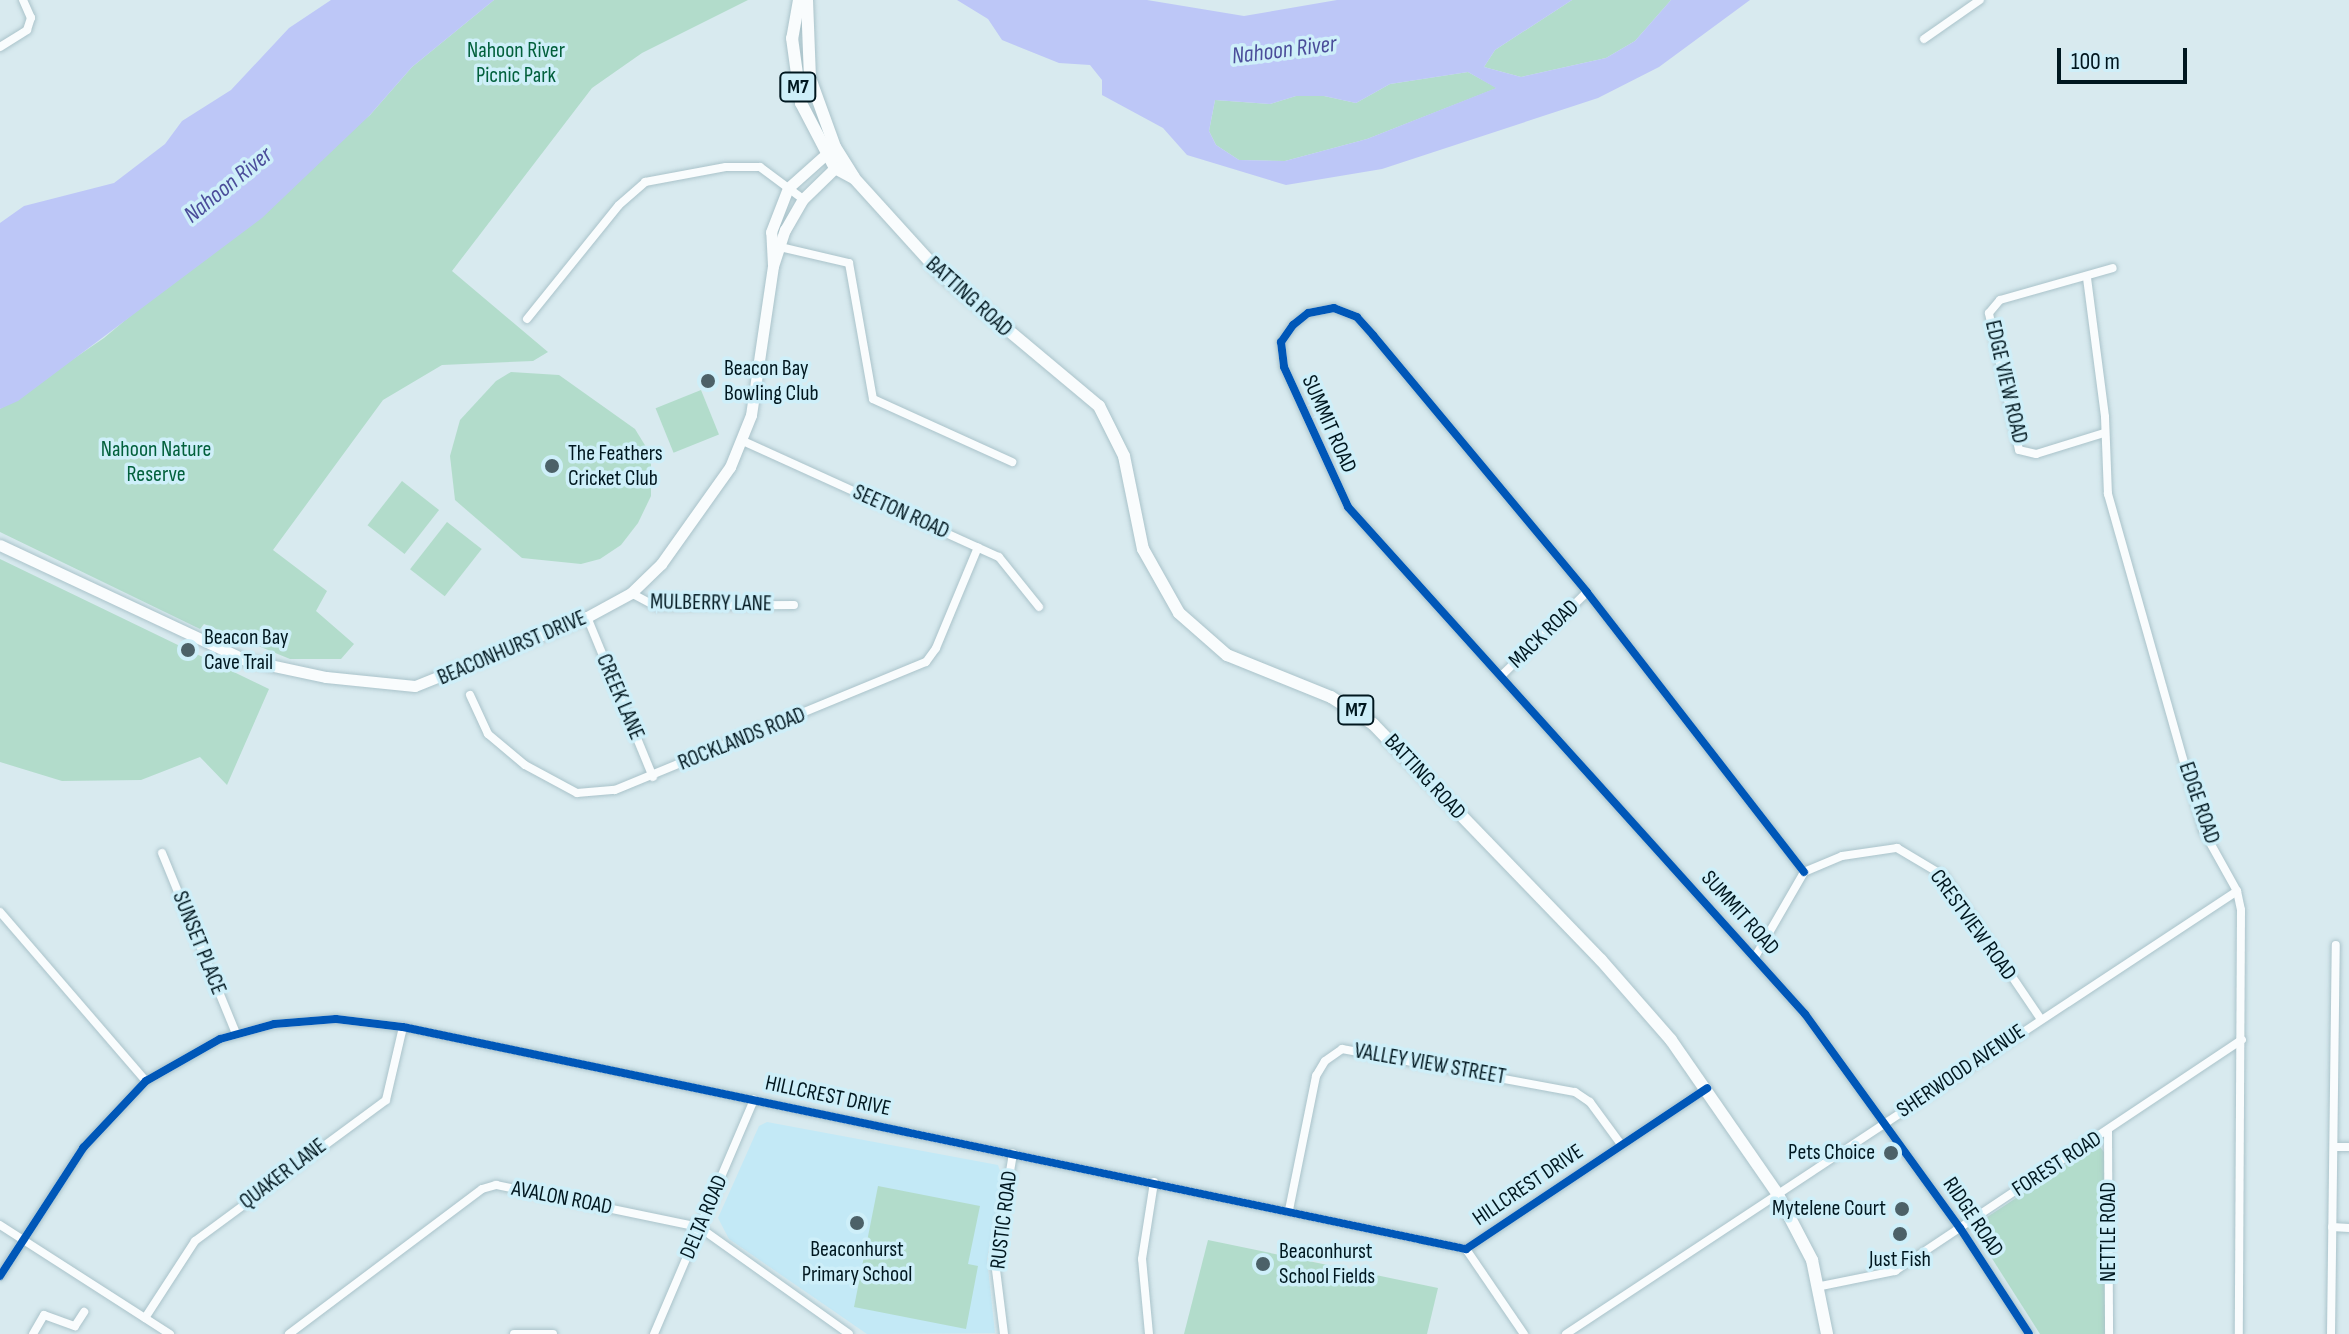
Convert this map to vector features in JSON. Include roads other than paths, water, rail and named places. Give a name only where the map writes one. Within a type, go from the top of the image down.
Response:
[{"type":"main road","name":"BATTING ROAD","points":[[799,0],[792,38],[797,83],[810,128],[839,164],[981,311],[1099,406],[1124,456],[1143,549],[1167,594],[1196,631],[1249,667],[1348,706],[1395,743],[1601,960],[1707,1088],[1777,1193],[1821,1286],[1825,1334]]},
{"type":"main road","name":"BATTING ROAD","points":[[807,0],[808,69],[830,150]]},
{"type":"street","points":[[0,47],[14,43],[27,30],[31,18],[23,0]]},
{"type":"street","points":[[1924,39],[1980,0]]},
{"type":"street","name":"BEACONHURST DRIVE","points":[[773,266],[771,232],[788,188],[830,150]]},
{"type":"street","name":"BEACONHURST DRIVE","points":[[0,545],[246,660],[326,677],[415,686],[587,617],[631,593],[692,523],[743,441],[773,266],[803,199],[839,164]]},
{"type":"street","points":[[527,319],[619,205],[645,182],[726,167],[760,167],[803,199]]},
{"type":"street","points":[[780,247],[849,263],[869,390],[875,401],[1012,462]]},
{"type":"street","name":"EDGE VIEW ROAD","points":[[2104,433],[2036,454],[2019,450],[1989,317],[2000,300],[2087,278],[2113,268]]},
{"type":"street","name":"EDGE ROAD","points":[[2087,278],[2108,494],[2203,830],[2237,891],[2242,1040],[2239,1334]]},
{"type":"street","name":"SUMMIT ROAD","points":[[1804,872],[1587,592],[1357,317],[1325,308],[1293,325],[1281,342],[1284,367],[1343,499],[1755,957],[1885,1122]]},
{"type":"street","name":"SEETON ROAD","points":[[743,441],[1003,560],[1039,607]]},
{"type":"street","name":"ROCKLANDS ROAD","points":[[470,695],[495,743],[567,789],[596,794],[653,777],[926,662],[978,547]]},
{"type":"street","name":"MACK ROAD","points":[[1501,676],[1587,592]]},
{"type":"street","name":"MULBERRY LANE","points":[[631,593],[655,606],[794,605]]},
{"type":"street","name":"CREEK LANE","points":[[587,617],[653,777]]},
{"type":"street","name":"CRESTVIEW ROAD","points":[[1804,872],[1842,856],[1888,848],[1929,864],[1944,876],[2040,1018]]},
{"type":"street","name":"SUNSET PLACE","points":[[162,853],[236,1033]]},
{"type":"street","points":[[1755,957],[1768,943],[1804,872]]},
{"type":"street","name":"SHERWOOD AVENUE","points":[[1566,1334],[2040,1018],[2237,891]]},
{"type":"street","points":[[0,912],[146,1081]]},
{"type":"street","points":[[2331,1334],[2336,945]]},
{"type":"street","name":"HILLCREST DRIVE","points":[[0,1276],[83,1148],[146,1081],[236,1033],[336,1019],[403,1027],[1466,1249],[1620,1143],[1707,1088]]},
{"type":"street","name":"QUAKER LANE","points":[[145,1318],[195,1241],[386,1100],[403,1027]]},
{"type":"street","name":"FOREST ROAD","points":[[1821,1286],[1895,1271],[2242,1040]]},
{"type":"street","name":"VALLEY VIEW STREET","points":[[1289,1210],[1316,1076],[1325,1061],[1342,1049],[1575,1092],[1590,1102],[1620,1143]]},
{"type":"street","name":"DELTA ROAD","points":[[654,1334],[754,1099]]},
{"type":"street","name":"RIDGE ROAD","points":[[1885,1122],[1960,1228],[2029,1334]]},
{"type":"street","name":"NETTLE ROAD","points":[[2108,1130],[2109,1334]]},
{"type":"street","points":[[2334,1147],[2349,1147]]},
{"type":"street","name":"RUSTIC ROAD","points":[[1004,1334],[995,1262],[1013,1153]]},
{"type":"street","points":[[1149,1334],[1142,1259],[1154,1182]]},
{"type":"street","name":"AVALON ROAD","points":[[289,1334],[491,1185],[699,1227],[849,1334]]},
{"type":"street","points":[[0,1225],[170,1334]]},
{"type":"street","points":[[2332,1227],[2349,1228]]},
{"type":"street","points":[[1466,1249],[1524,1334]]},
{"type":"street","points":[[33,1334],[44,1315],[75,1326],[84,1312]]},
{"type":"street","points":[[514,1334],[553,1334]]},
{"type":"water","name":"Nahoon River","points":[[331,0],[494,0],[412,67],[370,115],[262,218],[18,401],[0,409],[0,223],[24,206],[114,183],[165,144],[182,121],[231,90],[289,28]]},
{"type":"water","name":"Nahoon River","points":[[957,0],[1147,0],[1244,16],[1337,0],[1572,0],[1495,50],[1484,67],[1521,77],[1606,58],[1635,41],[1671,0],[1750,0],[1659,67],[1598,98],[1382,169],[1286,185],[1187,155],[1163,128],[1102,95],[1102,80],[1090,65],[1059,63],[1002,40],[988,19]],"holes":[[[1468,72],[1496,88],[1367,139],[1285,161],[1239,160],[1216,145],[1209,131],[1215,100],[1270,104],[1296,96],[1324,96],[1356,103],[1390,84]]]},
{"type":"place","name":"Beacon Bay Bowling Club","points":[[708,381]]},
{"type":"place","name":"The Feathers Cricket Club","points":[[552,466]]},
{"type":"place","name":"Beacon Bay Cave Trail","points":[[188,650]]},
{"type":"place","name":"Pets Choice","points":[[1891,1153]]},
{"type":"place","name":"Mytelene Court","points":[[1902,1209]]},
{"type":"place","name":"Beaconhurst Primary School","points":[[857,1223]]},
{"type":"place","name":"Just Fish","points":[[1900,1234]]},
{"type":"place","name":"Beaconhurst School Fields","points":[[1263,1264]]},
{"type":"park label","name":"Nahoon River Picnic Park","points":[[516,62]]},
{"type":"park label","name":"Nahoon Nature Reserve","points":[[156,462]]}]
